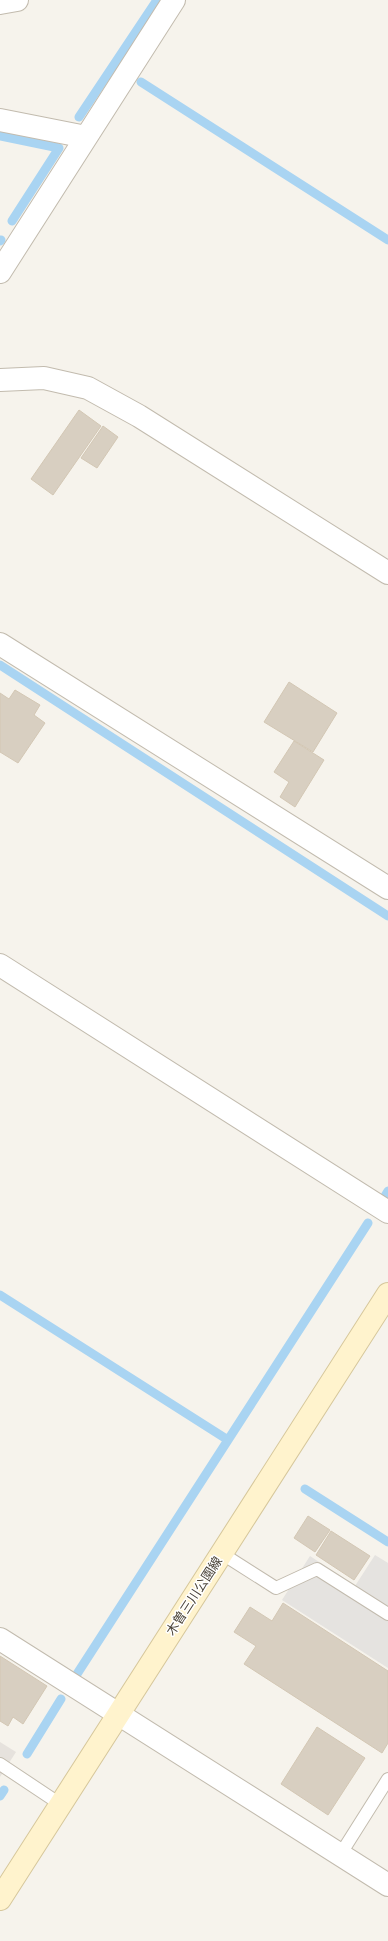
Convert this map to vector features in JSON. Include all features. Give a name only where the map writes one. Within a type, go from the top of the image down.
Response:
[{"type":"main road","name":"木曽三川公園線","points":[[0,1899],[117,1714],[388,1294]]},
{"type":"street","points":[[0,3],[17,0]]},
{"type":"street","points":[[0,272],[174,0]]},
{"type":"street","points":[[0,120],[86,138]]},
{"type":"street","points":[[0,380],[44,378],[88,388],[139,416],[388,573]]},
{"type":"street","points":[[0,644],[388,888]]},
{"type":"street","points":[[0,965],[388,1212]]},
{"type":"street","points":[[0,1639],[388,1885]]},
{"type":"lane","points":[[221,1553],[276,1588],[317,1569],[388,1614]]},
{"type":"lane","points":[[0,1764],[60,1804]]},
{"type":"lane","points":[[340,1855],[388,1779]]},
{"type":"shaded area","points":[[375,1555],[388,1563],[388,1668],[282,1600],[310,1556],[355,1586]]},
{"type":"shaded area","points":[[0,1742],[16,1752],[0,1777]]},
{"type":"building","points":[[79,410],[101,426],[53,495],[31,479]]},
{"type":"building","points":[[103,426],[118,437],[97,468],[81,458]]},
{"type":"building","points":[[289,682],[337,713],[313,752],[264,722]]},
{"type":"building","points":[[15,690],[40,705],[34,715],[45,723],[18,763],[0,752],[0,693],[9,699]]},
{"type":"building","points":[[294,741],[324,760],[295,807],[280,797],[289,782],[274,772]]},
{"type":"building","points":[[308,1516],[330,1530],[315,1552],[294,1538]]},
{"type":"building","points":[[331,1531],[370,1556],[354,1580],[316,1555]]},
{"type":"building","points":[[283,1603],[388,1671],[388,1743],[382,1753],[244,1664],[256,1646],[234,1632],[250,1607],[272,1621]]},
{"type":"building","points":[[0,1656],[47,1686],[23,1724],[13,1717],[8,1726],[0,1721]]},
{"type":"building","points":[[317,1727],[365,1758],[328,1815],[281,1784]]},
{"type":"waterway","points":[[79,117],[157,0]]},
{"type":"waterway","points":[[141,82],[388,240]]},
{"type":"waterway","points":[[0,136],[59,148],[12,221]]},
{"type":"waterway","points":[[0,665],[388,916]]},
{"type":"waterway","points":[[385,1196],[388,1191]]},
{"type":"waterway","points":[[77,1674],[368,1223]]},
{"type":"waterway","points":[[0,1295],[228,1440]]},
{"type":"waterway","points":[[305,1489],[388,1542]]},
{"type":"waterway","points":[[27,1754],[61,1699]]},
{"type":"waterway","points":[[0,1796],[4,1790]]}]
